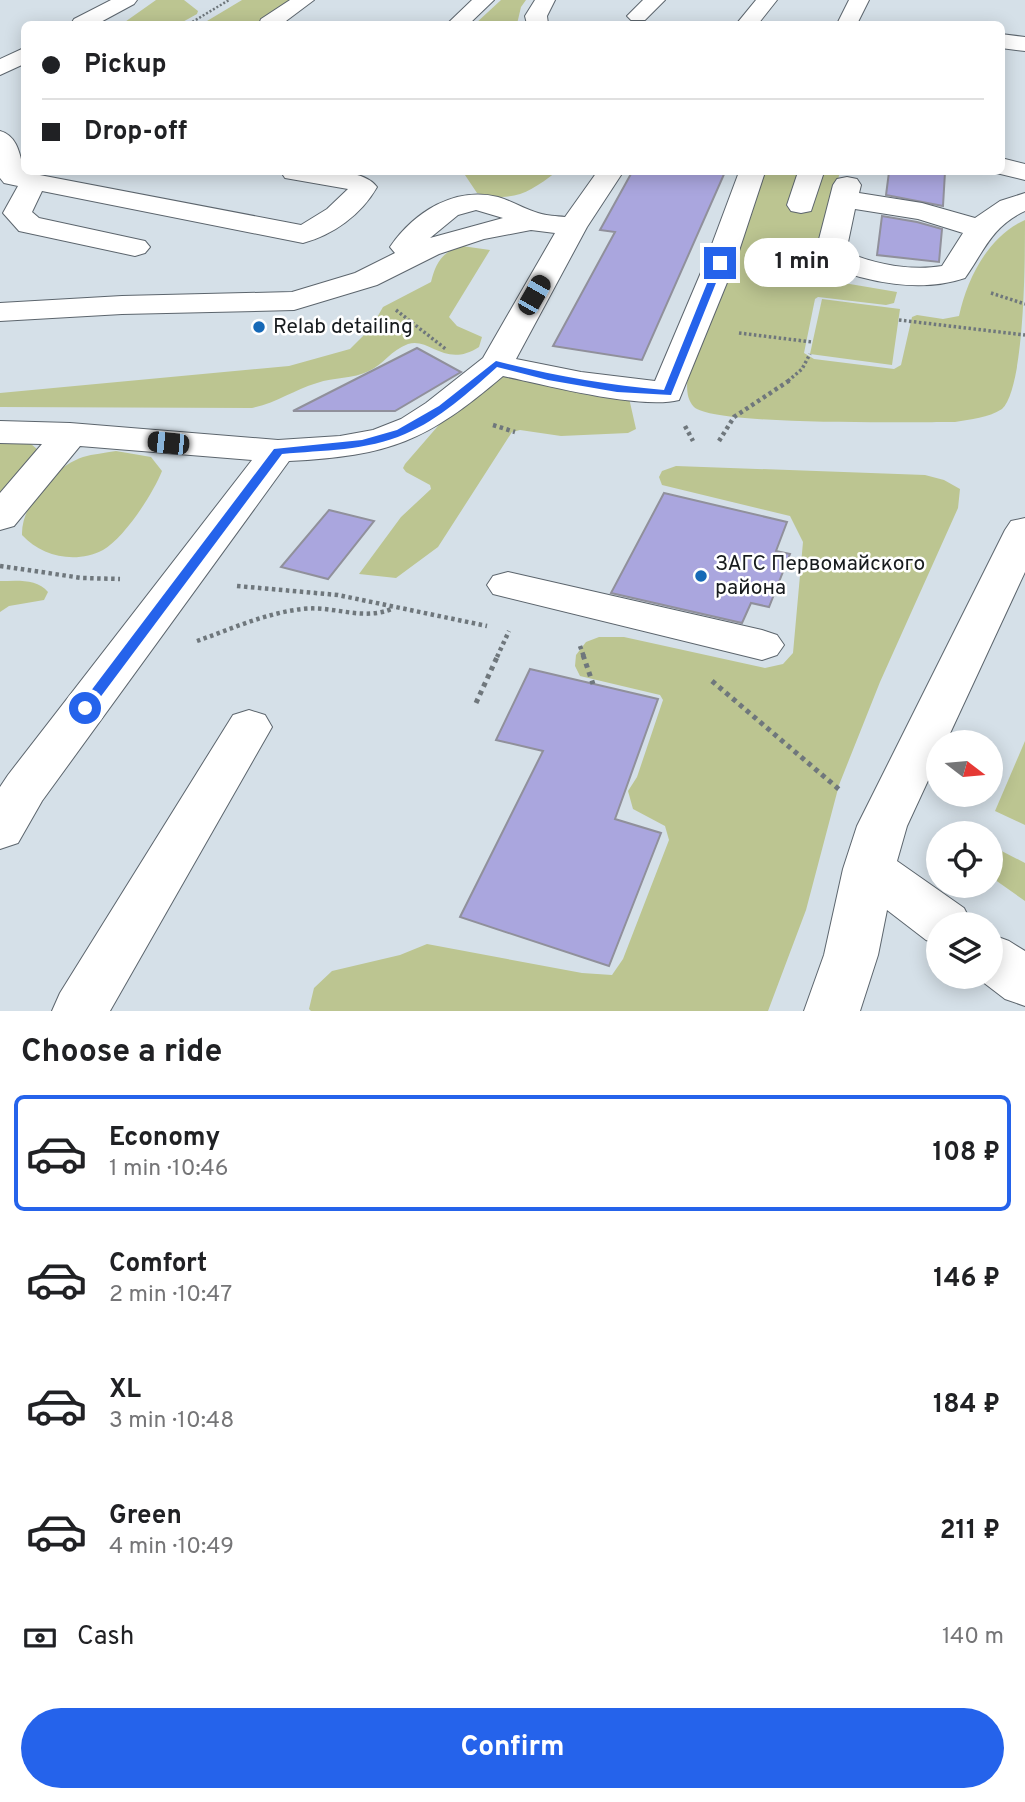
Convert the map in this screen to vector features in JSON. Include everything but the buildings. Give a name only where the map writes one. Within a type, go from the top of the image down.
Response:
[{"type":"street","points":[[88,21],[127,0]]},
{"type":"street","points":[[273,21],[303,0]]},
{"type":"street","points":[[460,21],[484,0]]},
{"type":"street","points":[[537,21],[536,16],[545,0]]},
{"type":"street","points":[[638,16],[655,0]]},
{"type":"street","points":[[750,21],[767,0]]},
{"type":"street","points":[[849,21],[859,0]]},
{"type":"street","points":[[1005,42],[1025,44]]},
{"type":"street","points":[[0,68],[21,57]]},
{"type":"street","points":[[9,138],[13,177],[303,233],[316,231],[353,200],[363,187],[359,183],[312,175]]},
{"type":"street","points":[[1005,167],[1025,172]]},
{"type":"street","points":[[0,432],[71,434],[278,451],[362,443],[401,432],[443,408],[489,370],[573,227],[608,175]]},
{"type":"street","points":[[489,370],[617,389],[667,393],[720,263],[751,175]]},
{"type":"street","points":[[801,205],[810,175]]},
{"type":"street","points":[[34,181],[17,212],[29,225],[135,247]]},
{"type":"street","points":[[978,228],[846,192],[832,247],[837,259],[853,267],[931,276],[949,275],[954,272],[978,228],[1002,209],[1025,201]]},
{"type":"street","points":[[405,247],[444,210],[470,200],[501,206],[531,220],[573,227]]},
{"type":"street","points":[[0,312],[294,300],[366,279],[429,248],[477,232],[531,220]]},
{"type":"street","points":[[0,518],[71,434]]},
{"type":"street","points":[[0,829],[25,788],[278,451]]},
{"type":"street","points":[[832,1011],[851,955],[869,869],[892,801],[1025,530]]},
{"type":"street","points":[[509,585],[762,645]]},
{"type":"street","points":[[80,1011],[248,727]]},
{"type":"street","points":[[869,869],[928,912]]},
{"type":"street","points":[[1003,966],[1025,982]]},
{"type":"path","points":[[194,21],[229,0]]},
{"type":"path","points":[[366,279],[400,314],[489,370]]},
{"type":"path","points":[[899,320],[1025,335]]},
{"type":"path","points":[[733,332],[812,342]]},
{"type":"path","points":[[719,441],[734,416],[785,384],[802,369],[810,354]]},
{"type":"path","points":[[0,566],[82,578],[180,581],[338,595],[381,604]]},
{"type":"path","points":[[116,668],[294,610],[315,608],[364,617],[382,615],[395,607]]},
{"type":"path","points":[[476,703],[509,631]]},
{"type":"path","points":[[580,646],[593,684]]},
{"type":"path","points":[[708,677],[803,759]]},
{"type":"green space","points":[[156,0],[184,0],[198,11],[184,21],[126,21]]},
{"type":"green space","points":[[242,0],[290,0],[262,21],[207,21]]},
{"type":"green space","points":[[501,0],[526,0],[518,21],[478,21]]},
{"type":"green space","points":[[465,175],[552,175],[520,194],[500,197],[477,193]]},
{"type":"green space","points":[[760,175],[802,175],[794,205],[809,207],[819,175],[839,175],[816,260],[820,272],[838,282],[897,292],[894,303],[886,305],[818,297],[815,299],[804,353],[814,359],[894,369],[901,365],[912,317],[917,315],[943,319],[959,316],[967,288],[981,260],[1000,237],[1025,220],[1024,292],[1019,350],[1010,396],[997,412],[955,422],[860,422],[738,417],[709,413],[694,407],[688,395],[688,372]]},
{"type":"green space","points":[[462,246],[490,250],[449,317],[457,326],[482,337],[479,347],[467,353],[447,354],[424,345],[408,344],[363,374],[317,383],[252,408],[0,407],[0,393],[289,366],[350,349],[371,328],[383,307],[431,282],[441,259],[449,251]]},
{"type":"green space","points":[[822,299],[900,309],[892,365],[810,354]]},
{"type":"green space","points":[[502,375],[629,398],[636,429],[628,433],[561,436],[520,430],[512,432],[438,547],[396,578],[359,574],[401,517],[431,489],[430,485],[406,472],[403,468],[405,464],[451,411]]},
{"type":"green space","points":[[0,443],[31,444],[37,449],[37,453],[0,499]]},
{"type":"green space","points":[[116,451],[151,457],[162,471],[137,515],[120,536],[103,550],[82,557],[71,557],[39,549],[22,535],[23,523],[33,499],[61,469],[83,457]]},
{"type":"green space","points":[[676,466],[925,475],[944,480],[960,489],[958,508],[880,682],[839,785],[806,910],[768,1011],[311,1011],[309,1009],[314,988],[332,971],[400,955],[427,944],[582,973],[612,975],[623,959],[669,840],[665,826],[633,809],[628,791],[637,777],[663,700],[660,695],[580,676],[575,666],[576,655],[586,642],[599,637],[624,637],[765,668],[783,664],[793,653],[803,542],[790,516],[662,485],[659,477],[662,471]]},
{"type":"green space","points":[[0,581],[32,582],[48,592],[44,600],[9,606],[0,612]]},
{"type":"green space","points":[[1025,741],[1025,825],[995,811],[997,807],[1003,807],[1003,792]]},
{"type":"green space","points":[[1003,852],[1025,863],[1025,901],[1003,885]]},
{"type":"place","name":"Relab detailing","points":[[259,327]]},
{"type":"place","name":"ЗАГС Первомайского района","points":[[701,576]]},
{"type":"route","points":[[85,708],[278,451],[362,443],[401,432],[443,408],[496,364],[548,377],[617,389],[667,393],[720,263]]}]
